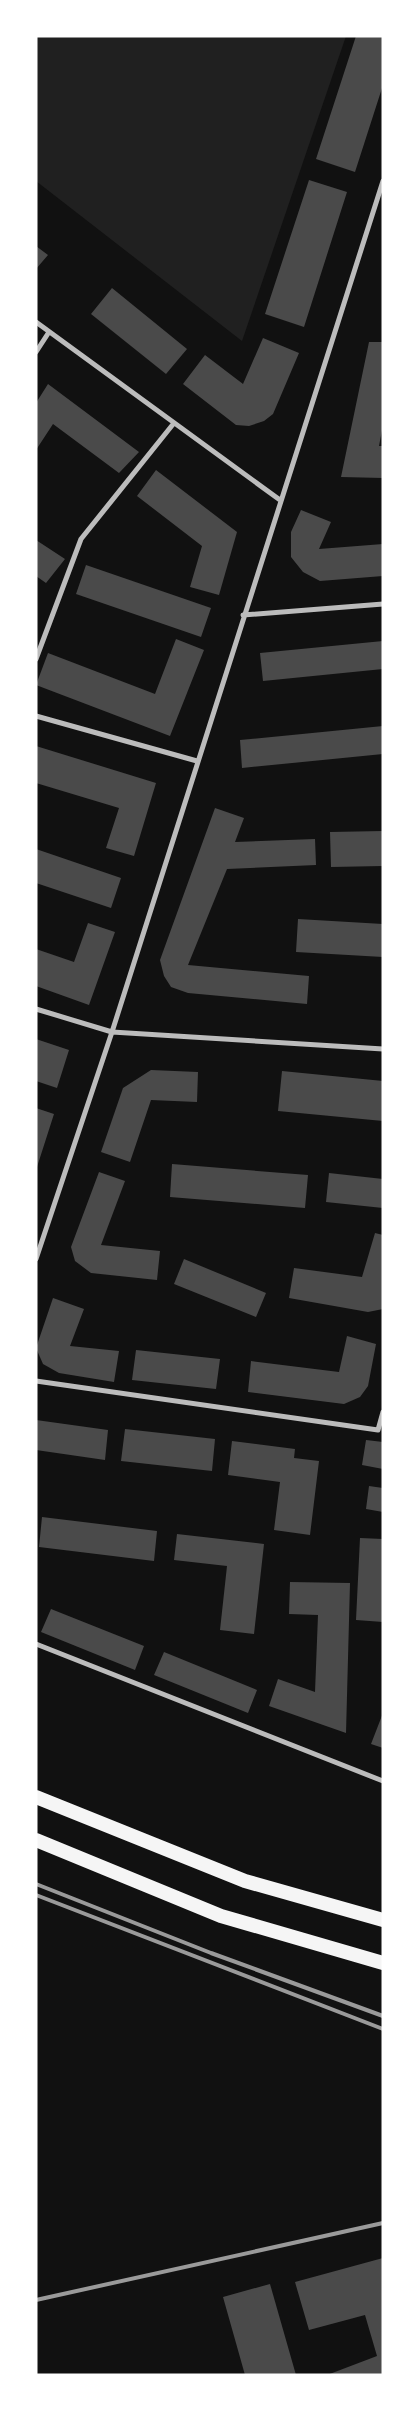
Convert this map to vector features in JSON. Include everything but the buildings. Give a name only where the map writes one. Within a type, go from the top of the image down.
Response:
[{"type":"highway","points":[[36,1796],[245,1881],[383,1920]]},
{"type":"highway","points":[[36,1840],[221,1916],[383,1963]]},
{"type":"street","points":[[36,1259],[112,1032],[243,615],[383,181]]},
{"type":"street","points":[[36,322],[280,500]]},
{"type":"street","points":[[36,352],[48,332]]},
{"type":"street","points":[[36,659],[82,539],[174,423]]},
{"type":"street","points":[[243,615],[383,604]]},
{"type":"street","points":[[36,716],[197,762]]},
{"type":"street","points":[[36,1009],[112,1032],[383,1049]]},
{"type":"street","points":[[36,1381],[378,1430],[383,1412]]},
{"type":"street","points":[[36,1644],[383,1781]]},
{"type":"shaded area","points":[[36,36],[346,36],[242,341],[36,181]]},
{"type":"railway","points":[[36,1884],[211,1953],[383,2016]]},
{"type":"railway","points":[[36,1895],[383,2029]]},
{"type":"railway","points":[[36,2300],[383,2223]]}]
